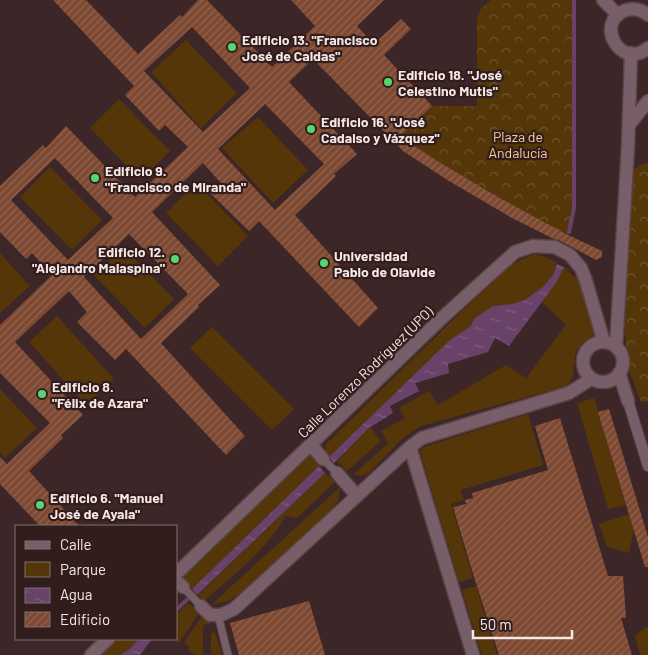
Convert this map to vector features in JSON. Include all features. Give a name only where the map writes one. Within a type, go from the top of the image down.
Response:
[{"type":"street","points":[[603,0],[618,15]]},
{"type":"street","points":[[648,15],[638,9],[631,9],[618,15],[611,29],[612,36],[619,48],[631,53],[640,53],[648,48]]},
{"type":"street","points":[[610,344],[591,345],[584,355],[583,368],[591,379],[604,382],[611,381],[619,373],[623,364],[622,358],[610,344],[629,125],[631,53]]},
{"type":"street","points":[[629,125],[648,100]]},
{"type":"street","name":"Calle Lorenzo Rodríguez (UPO)","points":[[178,572],[443,317],[514,252],[533,246],[555,247],[570,255],[581,268],[586,278],[610,344]]},
{"type":"street","points":[[619,373],[648,466]]},
{"type":"street","points":[[201,606],[210,615],[218,615],[234,608],[422,438],[569,393],[591,379]]},
{"type":"street","points":[[311,445],[323,459]]},
{"type":"street","points":[[410,447],[473,655]]},
{"type":"street","points":[[336,473],[357,496]]},
{"type":"street","points":[[91,655],[107,640]]},
{"type":"lane","points":[[323,459],[336,473]]},
{"type":"lane","points":[[180,584],[201,606]]},
{"type":"lane","points":[[218,615],[228,655]]},
{"type":"green space","name":"Plaza de Andalucía","points":[[491,0],[574,0],[574,208],[568,235],[461,176],[423,152],[401,135],[432,106],[477,106],[477,18],[480,10]]},
{"type":"green space","points":[[186,40],[237,93],[201,128],[151,72]]},
{"type":"green space","points":[[119,99],[170,151],[141,180],[90,128]]},
{"type":"green space","points":[[258,117],[308,170],[273,203],[222,148]]},
{"type":"green space","points":[[648,163],[648,401],[641,402],[628,367],[625,336],[626,261],[634,170],[642,164]]},
{"type":"green space","points":[[50,167],[102,220],[72,250],[20,197]]},
{"type":"green space","points":[[196,183],[248,236],[218,266],[166,213]]},
{"type":"green space","points":[[123,247],[174,299],[145,328],[94,275]]},
{"type":"green space","points":[[0,253],[30,286],[0,313]]},
{"type":"green space","points":[[534,254],[557,262],[553,275],[544,286],[525,300],[512,304],[493,306],[471,326],[450,340],[329,457],[325,451],[326,444],[512,264]]},
{"type":"green space","points":[[564,266],[574,277],[579,275],[595,334],[585,341],[576,352],[573,376],[567,386],[421,426],[403,438],[369,473],[360,476],[354,474],[388,443],[381,431],[405,418],[399,408],[429,391],[438,405],[506,365],[526,378],[566,325],[542,302],[556,283]]},
{"type":"green space","points":[[57,316],[114,379],[86,405],[29,342]]},
{"type":"green space","points":[[212,327],[294,409],[272,430],[190,348]]},
{"type":"green space","points":[[0,389],[37,428],[5,458],[0,452]]},
{"type":"green space","points":[[594,398],[626,505],[608,509],[577,403]]},
{"type":"green space","points":[[528,414],[543,465],[461,490],[464,500],[451,504],[473,578],[459,582],[420,451],[424,447]]},
{"type":"green space","points":[[370,427],[381,441],[347,471],[337,461]]},
{"type":"green space","points":[[310,455],[319,466],[192,589],[185,581],[184,575]]},
{"type":"green space","points":[[325,473],[335,482],[297,518],[286,516],[278,529],[259,551],[204,601],[198,595]]},
{"type":"green space","points":[[340,487],[339,499],[326,517],[248,588],[228,601],[211,605]]},
{"type":"green space","points":[[629,514],[634,530],[629,553],[607,547],[599,524]]},
{"type":"green space","points":[[476,586],[497,655],[482,655],[462,590]]},
{"type":"green space","points":[[188,603],[199,613],[179,643],[172,640],[178,640],[178,612]]},
{"type":"green space","points":[[203,614],[211,624],[203,625],[203,655],[195,655],[188,650],[190,647],[184,643]]},
{"type":"green space","points":[[646,627],[648,628],[648,655],[640,655],[635,636]]},
{"type":"green space","points":[[215,632],[222,655],[211,655],[211,633]]},
{"type":"green space","points":[[115,640],[138,640],[132,648],[120,655],[99,655]]},
{"type":"water","points":[[557,264],[564,267],[556,283],[509,346],[495,338],[488,352],[448,364],[449,373],[415,383],[419,391],[390,406],[393,413],[369,428],[334,463],[329,457],[450,340],[471,326],[474,319],[493,306],[512,304],[525,300],[544,286],[553,275]]},
{"type":"water","points":[[319,466],[325,473],[197,595],[192,589]]},
{"type":"water","points":[[138,640],[151,640],[140,655],[120,655]]},
{"type":"building","points":[[53,0],[86,0],[138,54],[180,15],[182,17],[198,0],[207,0],[272,67],[315,26],[291,0],[384,0],[357,26],[374,44],[401,19],[411,29],[384,55],[432,106],[401,135],[409,143],[496,196],[602,251],[602,257],[596,260],[512,218],[403,151],[313,59],[289,82],[357,154],[334,174],[336,176],[295,215],[378,308],[359,327],[259,221],[249,231],[210,193],[221,183],[203,163],[152,212],[220,285],[161,343],[245,436],[226,455],[126,349],[115,360],[77,322],[87,312],[69,291],[15,342],[83,415],[61,435],[63,438],[29,471],[78,525],[39,525],[0,484],[0,457],[7,464],[50,423],[0,373],[0,325],[52,275],[32,253],[26,259],[0,232],[0,186],[43,145],[46,148],[66,126],[135,197],[188,147],[165,125],[159,131],[125,95],[134,86]],"holes":[[[192,27],[250,88],[203,132],[144,71]],[[265,104],[324,164],[275,210],[218,149]],[[55,158],[113,218],[68,260],[11,200]],[[129,234],[188,294],[141,339],[84,277]]]},
{"type":"building","points":[[609,409],[648,537],[648,567],[645,567],[598,412]]},
{"type":"building","points":[[560,418],[608,576],[623,576],[626,618],[621,618],[632,655],[499,655],[474,577],[453,507],[466,504],[465,500],[473,498],[472,493],[548,470],[535,426]]},
{"type":"building","points":[[309,601],[325,655],[239,655],[230,623]]},
{"type":"waterway","points":[[569,232],[574,208],[574,0]]},
{"type":"waterway","points":[[178,608],[192,595]]},
{"type":"place","name":"Edificio 13. \"Francisco José de Caldas\"","points":[[232,47]]},
{"type":"place","name":"Edificio 18. \"José Celestino Mutis\"","points":[[388,82]]},
{"type":"place","name":"Edificio 16. \"José Cadalso y Vázquez\"","points":[[311,129]]},
{"type":"place","name":"Edificio 9. \"Francisco de Miranda\"","points":[[95,178]]},
{"type":"place","name":"Edificio 12. \"Alejandro Malaspina\"","points":[[175,259]]},
{"type":"place","name":"Universidad Pablo de Olavide","points":[[324,263]]},
{"type":"place","name":"Edificio 8. \"Félix de Azara\"","points":[[42,394]]},
{"type":"place","name":"Edificio 6. \"Manuel José de Ayala\"","points":[[40,505]]}]
